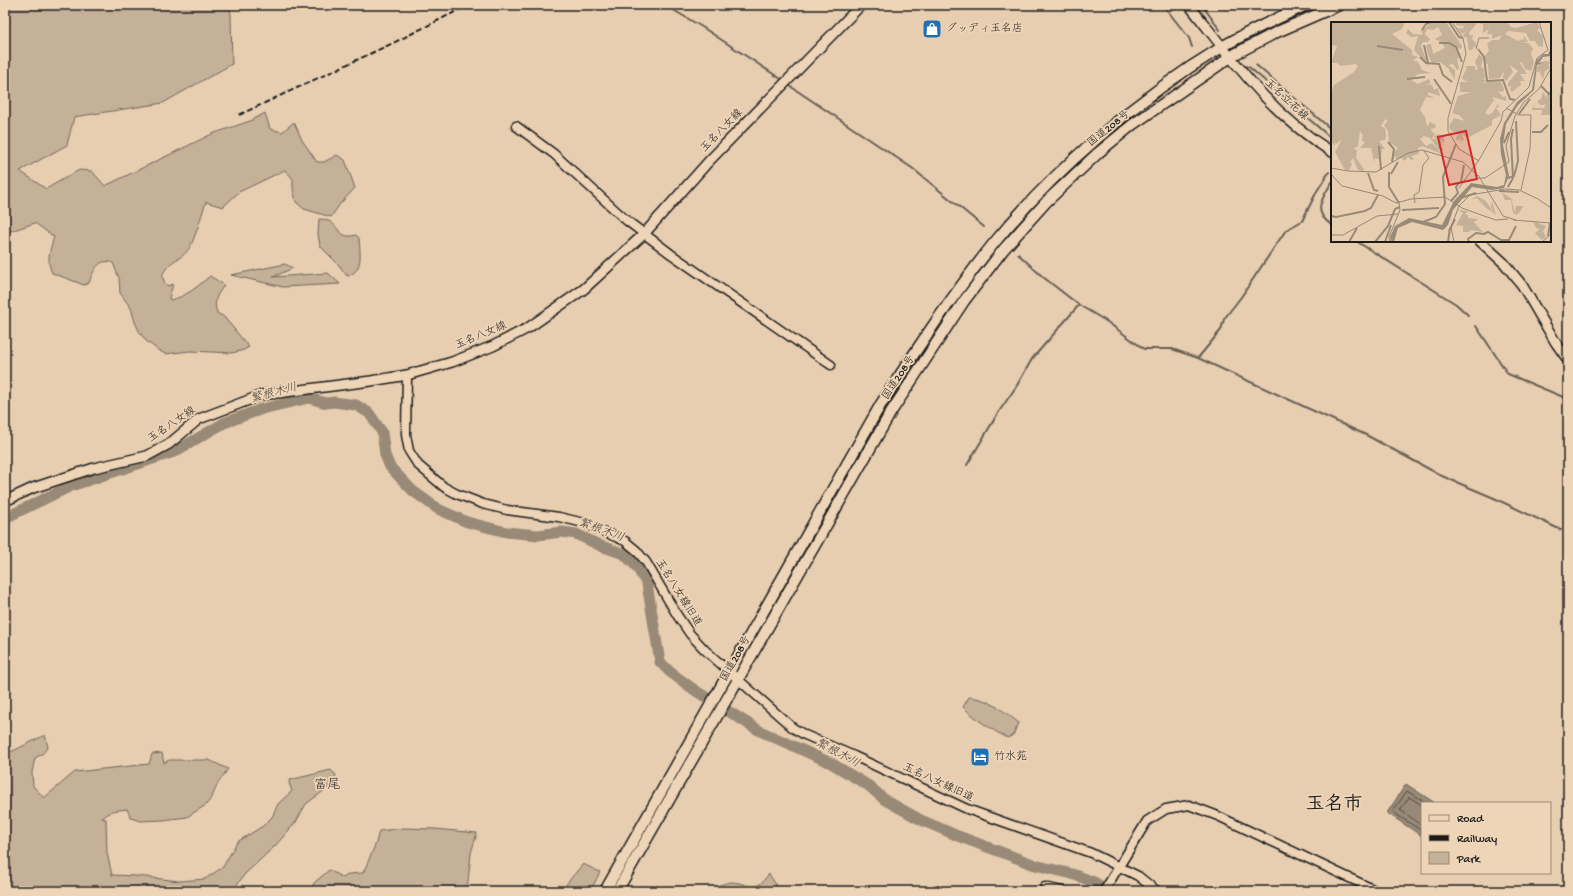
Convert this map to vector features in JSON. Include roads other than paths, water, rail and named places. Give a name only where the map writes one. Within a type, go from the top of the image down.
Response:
[{"type":"highway","name":"国道208号","points":[[605,891],[881,404],[927,332],[995,243],[1040,193],[1089,145],[1150,96],[1222,47],[1306,5]]},
{"type":"highway","name":"国道208号","points":[[617,891],[891,412],[964,300],[1003,250],[1043,205],[1098,153],[1132,125],[1229,58],[1277,32],[1340,5]]},
{"type":"main road","name":"玉名八女線","points":[[5,501],[34,488],[94,468],[147,456],[169,444],[199,419],[262,395],[407,375],[452,362],[493,346],[528,328],[584,289],[644,234],[709,161],[861,5]]},
{"type":"main road","points":[[1189,5],[1229,58]]},
{"type":"main road","name":"玉名立花線","points":[[1229,58],[1284,117],[1312,140],[1331,151]]},
{"type":"main road","points":[[1481,242],[1504,263],[1522,285],[1556,343],[1568,360]]},
{"type":"street","points":[[516,126],[554,154],[626,220],[644,234],[831,365]]},
{"type":"street","name":"玉名八女線旧道","points":[[407,375],[406,435],[409,451],[418,465],[444,487],[457,494],[483,504],[507,510],[559,517],[584,523],[625,541],[636,550],[646,562],[676,614],[690,634],[727,676],[793,728],[805,735],[861,759],[967,809],[1090,853],[1138,876],[1157,891]]},
{"type":"street","points":[[1104,891],[1147,821],[1166,809],[1188,806],[1218,816],[1377,891]]},
{"type":"street","points":[[1045,887],[1062,891]]},
{"type":"water","points":[[1406,784],[1433,802],[1421,802],[1421,835],[1387,813]]},
{"type":"waterway","points":[[665,5],[702,27],[784,81]]},
{"type":"waterway","points":[[1163,5],[1189,38],[1192,47]]},
{"type":"waterway","points":[[1202,5],[1220,30]]},
{"type":"waterway","points":[[1256,65],[1331,129]]},
{"type":"waterway","points":[[1243,66],[1249,67],[1331,138]]},
{"type":"waterway","points":[[787,84],[912,168],[984,227]]},
{"type":"waterway","points":[[1198,358],[1221,330],[1224,319],[1241,297],[1286,230],[1302,221],[1317,191],[1329,172]]},
{"type":"waterway","points":[[1331,184],[1320,205],[1322,215],[1331,224]]},
{"type":"waterway","points":[[1358,242],[1456,304],[1468,315]]},
{"type":"waterway","points":[[1018,254],[1043,277],[1079,305],[1106,321],[1144,349],[1172,349],[1198,358],[1366,435],[1442,476],[1494,498],[1561,530]]},
{"type":"waterway","points":[[967,465],[1032,359],[1079,305]]},
{"type":"waterway","points":[[1476,326],[1508,374],[1568,399]]},
{"type":"waterway","name":"繁根木川","points":[[5,518],[71,486],[174,452],[224,423],[262,409],[309,398],[326,403],[334,402],[356,405],[369,413],[382,432],[385,455],[390,467],[413,491],[438,509],[467,522],[506,532],[538,535],[562,532],[576,534],[601,546],[624,554],[636,566],[647,584],[660,662],[670,672],[696,691],[760,731],[831,763],[869,786],[885,800],[921,820],[958,836],[1035,865],[1072,874],[1094,882],[1109,891]]},
{"type":"railway","points":[[239,115],[393,43],[469,5]]},
{"type":"place","name":"グッディ玉名店","points":[[932,29]]},
{"type":"place","name":"竹水苑","points":[[980,757]]},
{"type":"district","name":"富尾","points":[[327,785]]},
{"type":"district","name":"玉名市","points":[[1334,805]]}]
